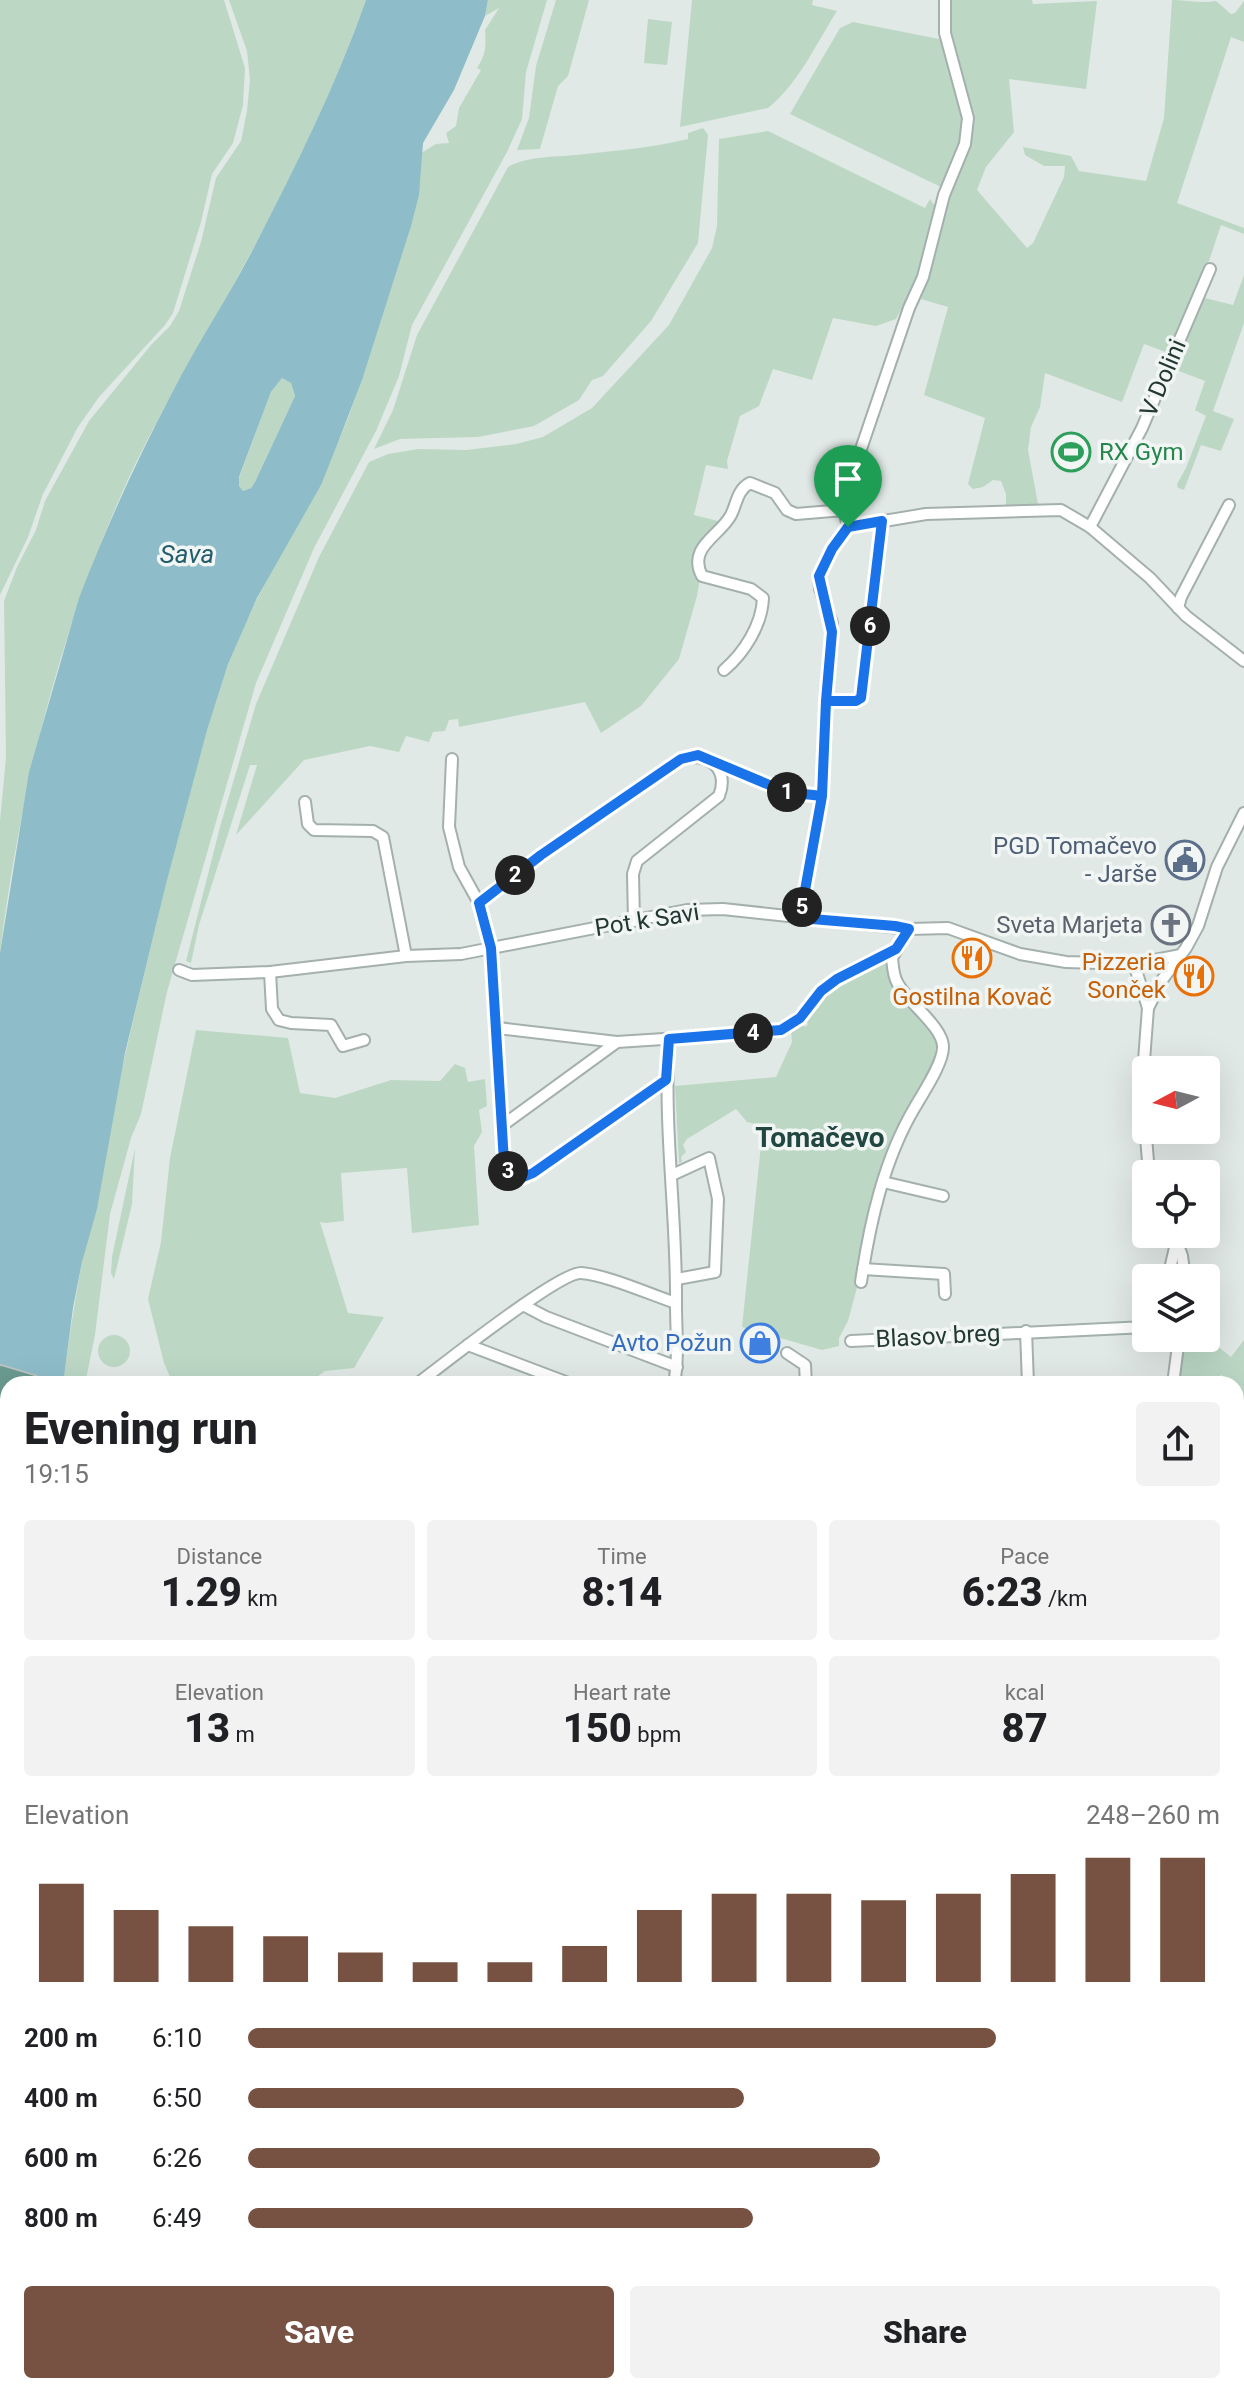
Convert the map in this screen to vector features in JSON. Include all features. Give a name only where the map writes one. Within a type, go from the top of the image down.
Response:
[{"type":"street","points":[[848,527],[845,496],[932,249],[944,195],[965,144],[968,118],[945,33],[945,0]]},
{"type":"street","name":"V Dolini","points":[[1090,527],[1142,428],[1210,269]]},
{"type":"street","points":[[724,670],[749,641],[763,598],[751,589],[702,576],[698,565],[704,547],[730,516],[742,488],[750,483],[767,489],[780,497],[787,510],[796,514],[844,510]]},
{"type":"street","points":[[1178,608],[1229,505]]},
{"type":"street","points":[[800,918],[822,796],[832,632],[819,576],[832,549],[848,527],[926,514],[1051,509],[1069,513],[1090,527],[1150,578],[1178,608],[1244,661]]},
{"type":"street","points":[[826,701],[856,701],[861,698],[882,521]]},
{"type":"street","points":[[479,903],[541,855],[681,759],[698,755],[786,792],[822,796]]},
{"type":"street","points":[[452,759],[449,827],[459,867],[479,903],[491,948],[507,1170],[513,1176],[527,1176],[666,1080]]},
{"type":"street","points":[[634,921],[632,883],[635,866],[643,854],[719,796],[721,773],[715,762]]},
{"type":"street","points":[[305,802],[308,824],[314,830],[373,831],[383,837],[406,956]]},
{"type":"street","points":[[1148,1160],[1142,1087],[1148,1008],[1157,988],[1198,926],[1217,867],[1244,813]]},
{"type":"street","name":"Pot k Savi","points":[[179,970],[192,975],[270,972],[406,956],[461,954],[687,910],[723,909],[909,929],[948,928],[1043,959],[1134,964],[1181,955]]},
{"type":"street","points":[[861,1282],[883,1182],[905,1126],[930,1081],[944,1047],[928,1020],[897,982],[892,958],[909,929]]},
{"type":"street","points":[[498,1028],[617,1042],[781,1030],[800,1018],[821,991],[837,979],[896,949]]},
{"type":"street","points":[[1134,964],[1148,1008]]},
{"type":"street","points":[[270,972],[272,1009],[279,1020],[331,1025],[343,1046],[364,1040]]},
{"type":"street","points":[[669,1039],[666,1080],[677,1279],[675,1376]]},
{"type":"street","points":[[503,1125],[617,1042]]},
{"type":"street","points":[[672,1175],[709,1158],[718,1199],[715,1272],[677,1279]]},
{"type":"street","points":[[883,1182],[943,1196]]},
{"type":"street","points":[[863,1269],[944,1274],[945,1294]]},
{"type":"street","points":[[430,1376],[523,1305],[576,1273],[676,1303]]},
{"type":"street","points":[[523,1305],[546,1317],[677,1367]]},
{"type":"street","name":"Blasov breg","points":[[851,1341],[1132,1327]]},
{"type":"street","name":"Blasov breg","points":[[1026,1331],[1028,1376]]},
{"type":"street","points":[[468,1345],[550,1376]]},
{"type":"street","points":[[1174,1376],[1177,1352]]},
{"type":"street","points":[[787,1353],[805,1365],[806,1376]]},
{"type":"green space","points":[[0,0],[224,0],[245,68],[243,105],[233,143],[212,174],[173,313],[99,397],[78,427],[43,494],[28,537],[0,595]]},
{"type":"green space","points":[[229,0],[366,0],[297,163],[151,433],[99,548],[78,604],[44,718],[18,835],[0,953],[0,821],[6,757],[4,601],[36,530],[45,501],[89,421],[170,326],[179,311],[201,242],[216,178],[241,141],[247,111],[250,80],[247,51]]},
{"type":"green space","points":[[488,0],[547,0],[526,72],[522,119],[412,325],[399,376],[376,431],[314,548],[256,683],[167,992],[141,1114],[131,1138],[110,1214],[95,1335],[87,1376],[64,1376],[80,1270],[114,1104],[206,730],[240,635],[327,467],[348,419],[412,220],[419,187],[421,153],[436,144],[449,143],[446,133],[456,126],[459,108],[481,70],[477,68],[485,50],[485,30],[499,8],[485,16]]},
{"type":"green space","points":[[556,0],[589,0],[568,76],[558,86],[540,149],[517,150],[529,118],[536,66]]},
{"type":"green space","points":[[692,0],[813,0],[812,5],[837,11],[798,75],[768,108],[680,127]]},
{"type":"green space","points":[[949,0],[1032,0],[1033,4],[1097,1],[1086,89],[1009,79],[1014,132],[986,167],[977,190],[1027,248],[1033,243],[1064,177],[1065,166],[1044,166],[1025,155],[1023,147],[1071,156],[1079,171],[1146,181],[1164,118],[1172,0],[1216,1],[1231,14],[1244,1],[1244,42],[1231,37],[1177,203],[1244,228],[1244,234],[1221,225],[1197,297],[1171,354],[1144,344],[1122,402],[1045,373],[1040,407],[1031,427],[1028,450],[1038,504],[1006,506],[1001,481],[993,480],[973,489],[968,484],[985,418],[924,395],[948,307],[921,299],[937,249],[941,221],[967,148],[971,126],[948,29]]},
{"type":"green space","points":[[648,19],[672,22],[667,65],[644,63]]},
{"type":"green space","points":[[853,22],[944,40],[964,116],[961,144],[943,188],[790,114],[840,28]]},
{"type":"green space","points":[[703,128],[708,135],[698,243],[651,321],[603,376],[592,380],[579,400],[534,426],[478,437],[400,439],[374,449],[393,410],[417,335],[508,167],[532,159],[674,142],[688,139],[688,133]]},
{"type":"green space","points":[[768,131],[925,208],[930,199],[935,206],[920,275],[896,319],[876,326],[833,318],[812,380],[773,369],[759,406],[740,416],[727,461],[728,469],[706,465],[694,515],[722,522],[707,536],[697,596],[679,659],[641,706],[601,733],[585,702],[459,727],[458,719],[449,720],[445,731],[433,732],[429,742],[406,736],[399,752],[370,746],[304,760],[236,835],[257,765],[250,765],[199,925],[191,963],[186,961],[220,827],[256,704],[319,557],[369,462],[388,454],[418,449],[466,450],[516,444],[543,437],[592,408],[669,325],[712,248],[717,226],[719,139]]},
{"type":"green space","points":[[1244,275],[1244,323],[1213,411],[1234,419],[1221,451],[1201,445],[1184,490],[1177,484],[1206,416],[1195,410],[1205,381],[1171,368],[1200,303],[1205,298],[1233,305]]},
{"type":"green space","points":[[282,378],[291,383],[295,396],[255,482],[243,491],[239,478],[271,392]]},
{"type":"green space","points":[[885,960],[937,1039],[934,1063],[904,1115],[882,1164],[858,1284],[839,1346],[822,1350],[742,1327],[763,1126],[747,1122],[736,1109],[687,1139],[683,1145],[686,1152],[679,1163],[675,1086],[776,1077],[792,1042],[791,1031],[801,1024],[805,1027],[808,1024],[804,1019],[833,986]]},
{"type":"green space","points":[[196,1030],[288,1038],[300,1093],[335,1098],[391,1080],[440,1081],[455,1064],[465,1068],[468,1082],[485,1079],[487,1106],[479,1110],[482,1132],[474,1146],[479,1225],[412,1233],[407,1168],[341,1173],[344,1221],[320,1222],[348,1313],[384,1317],[354,1368],[325,1371],[318,1376],[170,1376],[148,1299],[161,1242],[170,1158]]},
{"type":"green space","points":[[135,1148],[132,1204],[114,1279],[111,1273],[112,1257]]},
{"type":"green space","points":[[114,1335],[125,1340],[130,1351],[125,1362],[114,1367],[103,1362],[98,1351],[103,1340]]},
{"type":"green space","points":[[1244,1340],[1244,1376],[1178,1376],[1181,1352],[1220,1352],[1220,1348],[1231,1357]]},
{"type":"water","name":"Sava","points":[[366,0],[488,0],[485,16],[454,90],[423,143],[419,195],[411,226],[362,380],[339,440],[321,485],[257,598],[228,664],[207,730],[125,1053],[97,1209],[73,1308],[64,1376],[0,1376],[0,953],[29,772],[79,598],[111,520],[146,443],[250,255],[327,97]],"holes":[[[282,378],[291,383],[295,396],[255,482],[243,491],[239,486],[239,477],[271,392]]]},
{"type":"place","name":"RX Gym","points":[[1071,452]]},
{"type":"place","name":"PGD Tomačevo - Jarše","points":[[1185,860]]},
{"type":"place","name":"Sveta Marjeta","points":[[1171,925]]},
{"type":"place","name":"Gostilna Kovač","points":[[972,958]]},
{"type":"place","name":"Pizzeria Sonček","points":[[1194,976]]},
{"type":"place","name":"Avto Požun","points":[[760,1343]]},
{"type":"district","name":"Tomačevo","points":[[820,1137]]},
{"type":"route","points":[[848,527],[832,549],[819,576],[820,589],[832,623],[826,701],[822,796],[786,792],[698,755],[681,759],[541,855],[479,903],[491,948],[504,1162],[513,1176],[521,1178],[533,1173],[666,1080],[669,1039],[781,1030],[800,1018],[821,991],[837,979],[896,949],[909,929],[800,918],[820,815],[822,796],[826,701],[856,701],[861,698],[882,521],[848,527]]}]
